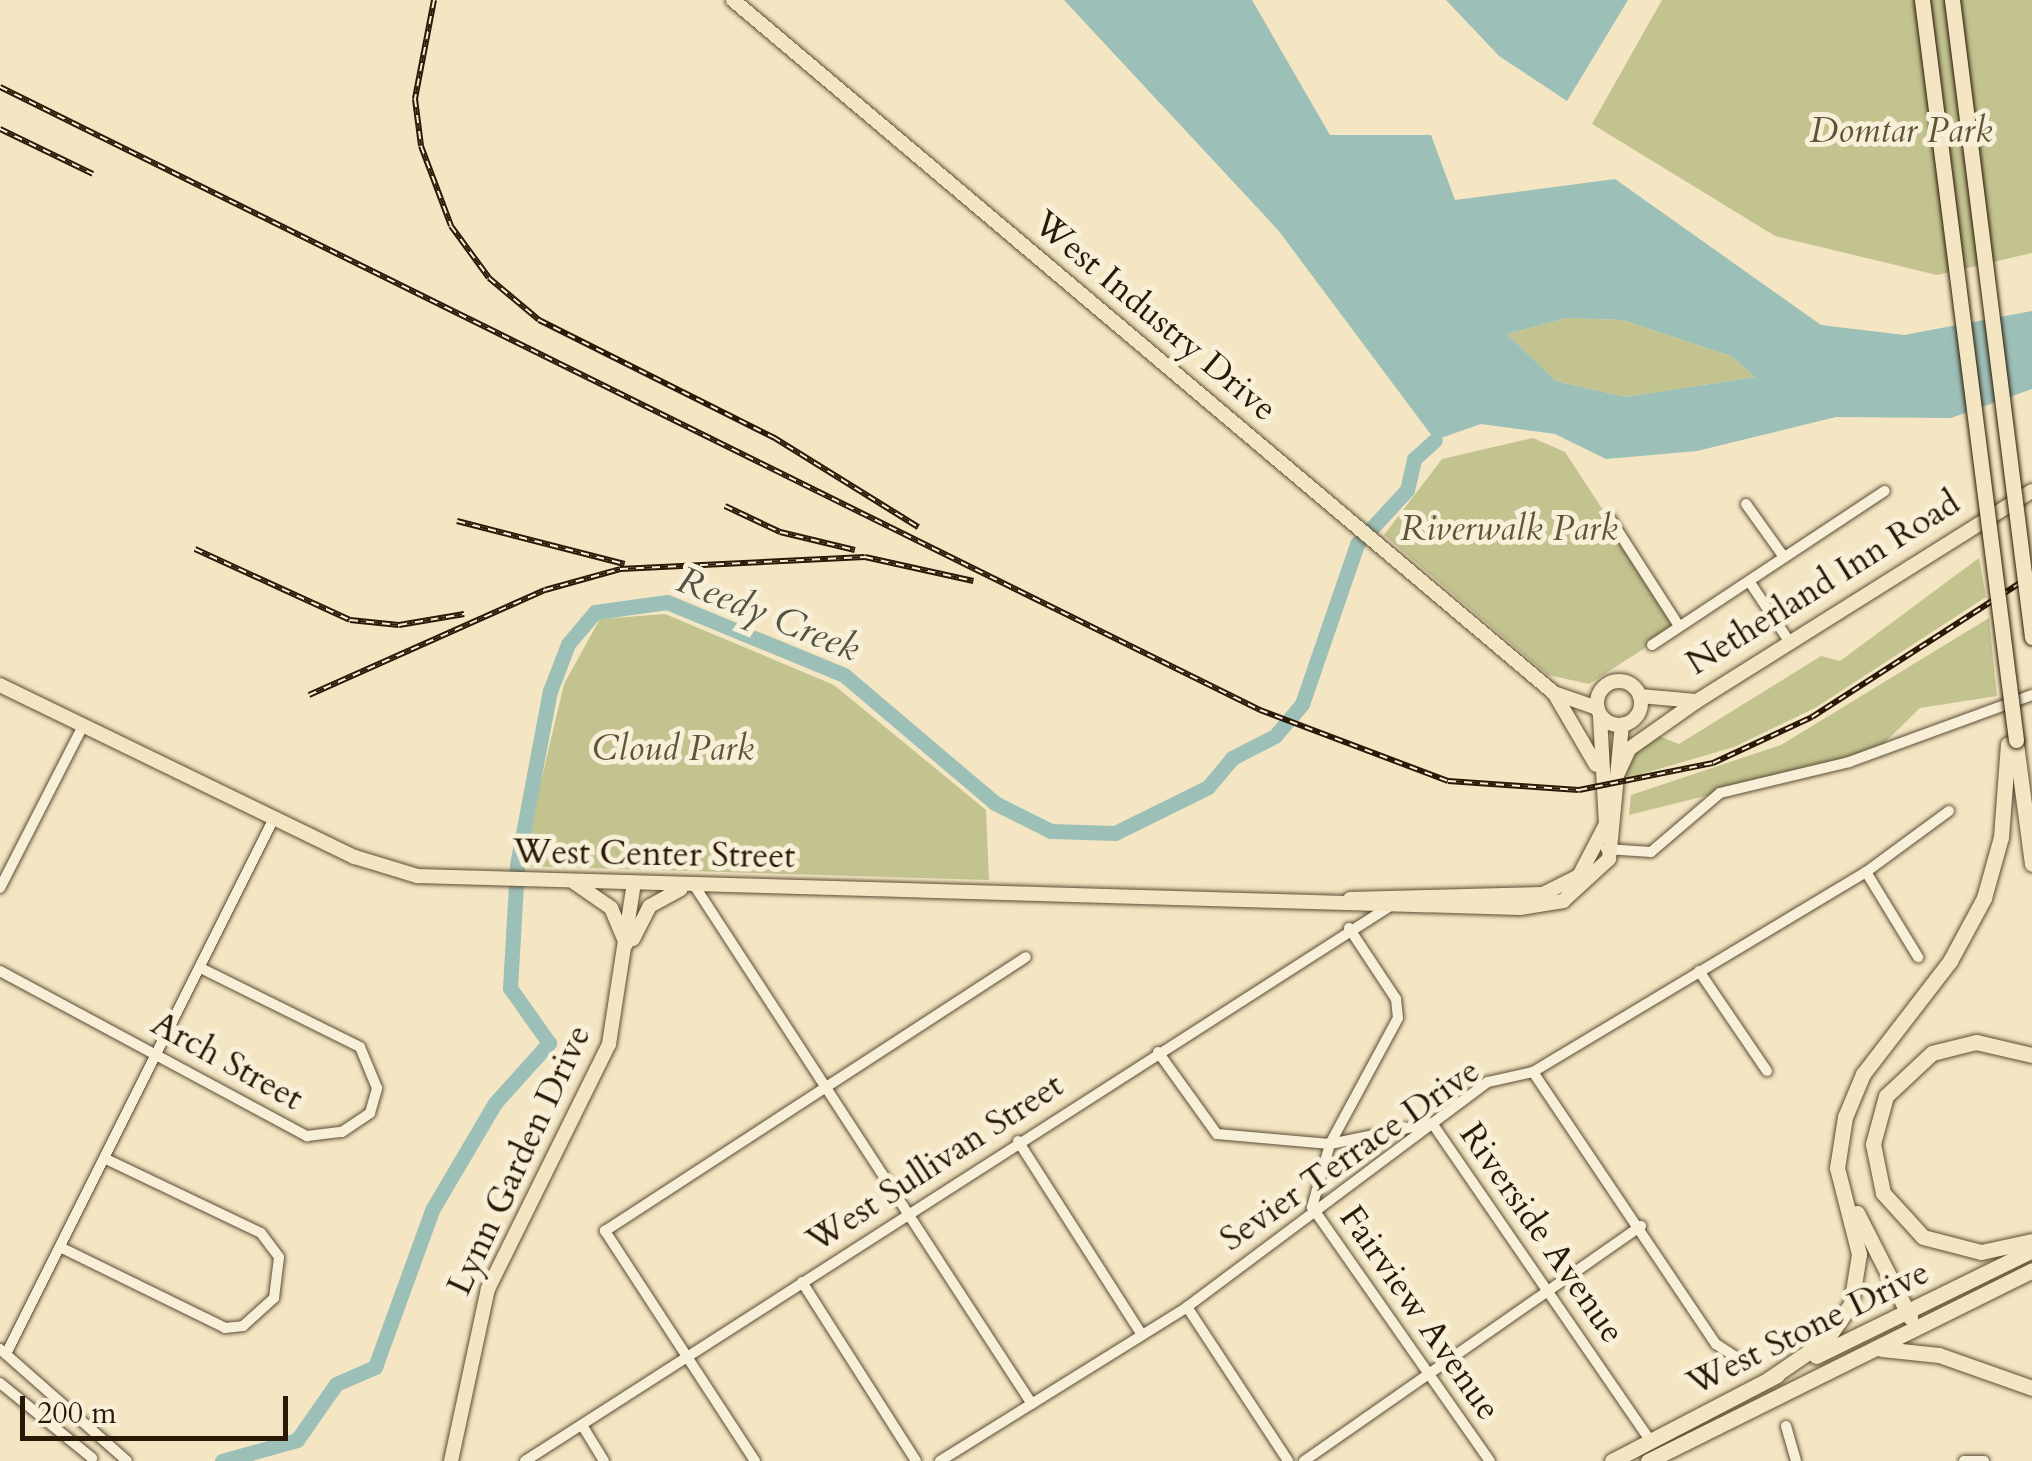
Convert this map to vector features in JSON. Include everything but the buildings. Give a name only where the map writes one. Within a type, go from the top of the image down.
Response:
[{"type":"highway","points":[[1922,0],[2010,696],[2012,742],[2032,864]]},
{"type":"highway","points":[[1952,0],[2032,637]]},
{"type":"highway","points":[[1769,1378],[1826,1340],[1856,1290],[1859,1254],[1839,1184],[1840,1142],[1863,1074],[1950,962],[1984,898],[2001,837],[2012,742]]},
{"type":"highway","points":[[2032,1055],[1976,1042],[1932,1052],[1886,1096],[1873,1144],[1882,1192],[1922,1236],[1981,1252],[2032,1240]]},
{"type":"highway","points":[[1840,1142],[1850,1196],[1906,1312],[1925,1324]]},
{"type":"highway","name":"West Stone Drive","points":[[1612,1461],[1769,1378],[2032,1250]]},
{"type":"highway","name":"West Stone Drive","points":[[1648,1461],[1669,1456],[2032,1270]]},
{"type":"highway","points":[[1873,1350],[1928,1352],[2032,1388]]},
{"type":"highway","points":[[1669,1456],[1672,1437],[1751,1388]]},
{"type":"highway","points":[[1631,1461],[1650,1440]]},
{"type":"main road","name":"West Industry Drive","points":[[733,0],[1554,693],[1599,712]]},
{"type":"main road","name":"Netherland Inn Road","points":[[1638,715],[1694,704],[2032,490]]},
{"type":"main road","points":[[1537,679],[1602,689],[1620,681],[1640,696],[1638,715],[1622,725]]},
{"type":"main road","name":"West Center Street","points":[[0,685],[273,820],[376,866],[492,881],[1350,898],[1543,894],[1578,876],[1607,849]]},
{"type":"main road","points":[[1602,689],[1598,771],[1607,812],[1607,849]]},
{"type":"main road","points":[[1554,693],[1598,771]]},
{"type":"main road","name":"Netherland Inn Road","points":[[1640,696],[1694,704]]},
{"type":"main road","points":[[1616,778],[1629,749],[1694,704]]},
{"type":"main road","points":[[1599,712],[1622,725]]},
{"type":"main road","points":[[1607,849],[1622,725]]},
{"type":"main road","name":"West Center Street","points":[[1350,898],[1390,905],[1543,906],[1582,890],[1607,849]]},
{"type":"main road","points":[[571,881],[611,908],[628,949]]},
{"type":"main road","name":"Lynn Garden Drive","points":[[452,1461],[484,1302],[609,1044],[628,949],[634,883]]},
{"type":"main road","points":[[628,949],[654,902],[694,884]]},
{"type":"street","points":[[1652,645],[1885,491]]},
{"type":"street","points":[[1746,504],[1784,557]]},
{"type":"street","points":[[1609,517],[1679,626]]},
{"type":"street","points":[[1749,581],[1789,641]]},
{"type":"street","points":[[1607,849],[1665,846],[1704,802],[1744,784],[1848,762],[2032,696]]},
{"type":"street","points":[[0,888],[83,726]]},
{"type":"street","name":"Sevier Terrace Drive","points":[[940,1461],[1187,1307],[1312,1207],[1488,1082],[1533,1072],[1866,872],[1950,811]]},
{"type":"street","points":[[127,1461],[3,1351],[108,1160],[273,820]]},
{"type":"street","points":[[1866,872],[1918,957]]},
{"type":"street","points":[[694,884],[1032,1404]]},
{"type":"street","points":[[1349,928],[1350,898]]},
{"type":"street","name":"West Sullivan Street","points":[[525,1461],[906,1212],[1390,905]]},
{"type":"street","name":"Fairview Avenue","points":[[1349,928],[1396,999],[1398,1018],[1330,1144],[1312,1207],[1490,1461]]},
{"type":"street","points":[[755,1461],[605,1230],[1026,957]]},
{"type":"street","name":"Arch Street","points":[[0,971],[307,1136],[342,1132],[370,1113],[376,1088],[360,1047],[203,969]]},
{"type":"street","points":[[1699,971],[1767,1071]]},
{"type":"street","name":"Riverside Avenue","points":[[1158,1052],[1216,1134],[1330,1144],[1432,1123],[1650,1440]]},
{"type":"street","points":[[1533,1072],[1641,1226],[1716,1344],[1736,1357]]},
{"type":"street","points":[[1018,1141],[1142,1336]]},
{"type":"street","points":[[62,1248],[225,1328],[244,1326],[274,1298],[279,1257],[261,1232],[108,1160]]},
{"type":"street","points":[[1304,1461],[1641,1226]]},
{"type":"street","points":[[802,1282],[916,1461]]},
{"type":"street","points":[[1187,1307],[1288,1461]]},
{"type":"street","points":[[0,1383],[91,1460],[104,1441]]},
{"type":"street","points":[[582,1425],[604,1461]]},
{"type":"street","points":[[1786,1426],[1796,1461]]},
{"type":"street","points":[[1964,1461],[1984,1461]]},
{"type":"green space","name":"Domtar Park","points":[[1662,0],[2032,0],[2032,253],[1937,275],[1775,236],[1592,124]]},
{"type":"green space","points":[[1567,318],[1623,320],[1731,356],[1755,377],[1625,397],[1556,381],[1507,334]]},
{"type":"green space","name":"Riverwalk Park","points":[[1533,438],[1565,452],[1679,626],[1589,684],[1548,675],[1384,535],[1442,459]]},
{"type":"green space","points":[[1979,558],[1986,597],[1815,708],[1734,747],[1618,781],[1629,749],[1659,736],[1679,744],[1821,656],[1840,661]]},
{"type":"green space","name":"Cloud Park","points":[[665,614],[834,685],[986,810],[989,880],[521,866],[564,684],[600,619]]},
{"type":"green space","points":[[1989,618],[1997,696],[1920,708],[1873,754],[1629,815],[1631,795],[1781,745]]},
{"type":"water","points":[[1064,0],[1252,0],[1330,135],[1431,135],[1455,200],[1615,179],[1821,325],[1904,335],[2032,311],[2032,389],[1951,418],[1836,417],[1697,451],[1606,459],[1555,434],[1481,424],[1435,440],[1278,230]],"holes":[[[1567,318],[1623,320],[1731,356],[1755,377],[1625,397],[1556,381],[1507,334]]]},
{"type":"water","points":[[1446,0],[1628,0],[1567,101],[1499,56]]},
{"type":"waterway","name":"Reedy Creek","points":[[222,1461],[297,1440],[336,1384],[375,1367],[432,1210],[495,1103],[549,1043],[510,988],[517,865],[550,691],[568,644],[595,612],[667,602],[844,675],[995,803],[1051,831],[1115,833],[1208,787],[1232,758],[1275,736],[1302,704],[1357,544],[1407,490],[1414,459],[1435,440]]},
{"type":"railway","points":[[434,0],[415,99],[421,146],[451,226],[489,278],[539,320],[773,437],[918,527]]},
{"type":"railway","points":[[0,87],[1260,710],[1448,781],[1579,790],[1713,763],[1812,717],[2032,575]]},
{"type":"railway","points":[[0,129],[93,174]]},
{"type":"railway","points":[[725,506],[780,532],[855,550]]},
{"type":"railway","points":[[457,521],[625,564]]},
{"type":"railway","points":[[195,549],[350,620],[399,625],[464,614]]},
{"type":"railway","points":[[309,695],[545,590],[620,569],[865,557],[973,581]]}]
